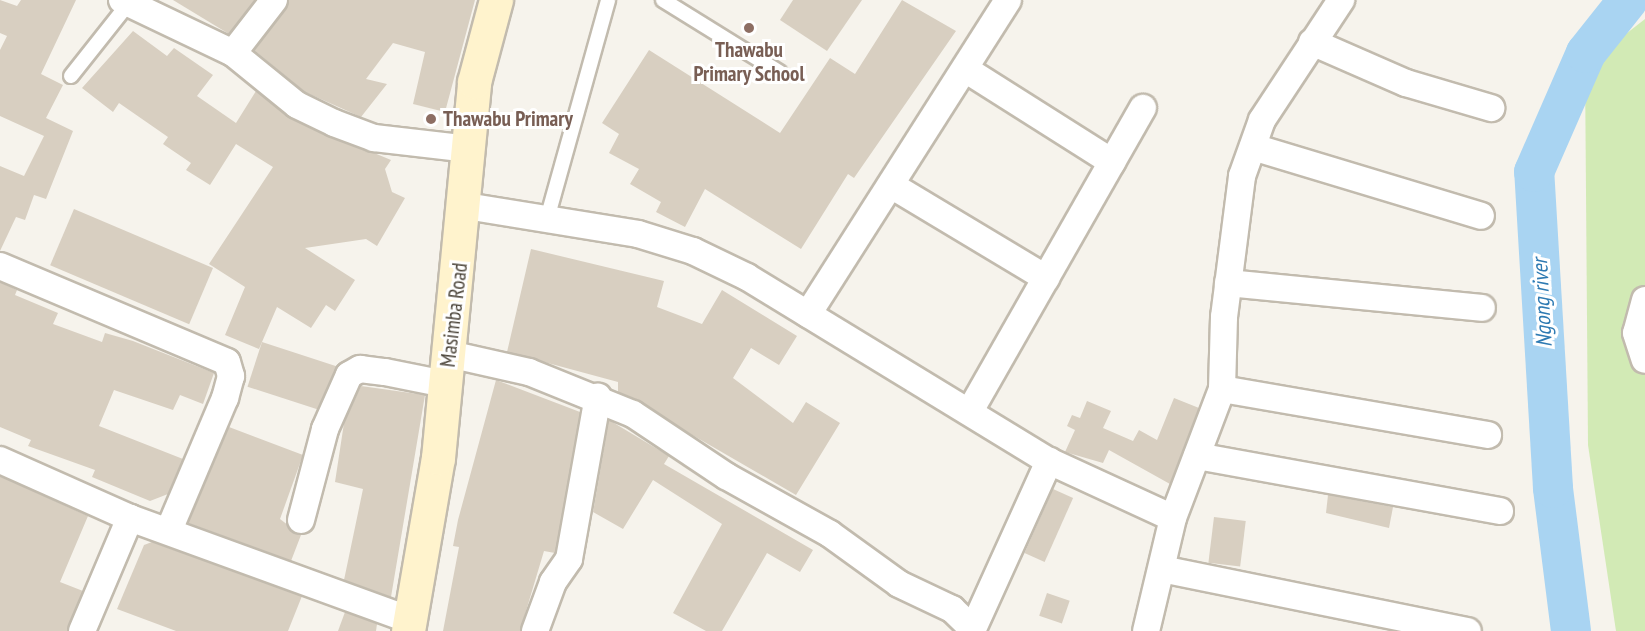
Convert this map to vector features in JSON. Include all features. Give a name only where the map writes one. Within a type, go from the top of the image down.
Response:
[{"type":"street","points":[[233,54],[274,0]]},
{"type":"street","points":[[808,314],[1008,0]]},
{"type":"street","points":[[1146,631],[1173,518],[1222,389],[1228,283],[1240,186],[1252,147],[1262,120],[1341,0]]},
{"type":"street","points":[[125,2],[233,54],[297,105],[334,123],[374,138],[469,149]]},
{"type":"street","name":"Masimba Road","points":[[409,626],[438,458],[466,206],[474,82],[489,2]]},
{"type":"street","points":[[1312,42],[1406,84],[1491,108]]},
{"type":"street","points":[[965,69],[1112,162]]},
{"type":"street","points":[[970,411],[1143,108]]},
{"type":"street","points":[[1252,147],[1481,216]]},
{"type":"street","points":[[891,185],[1046,278]]},
{"type":"street","points":[[466,206],[638,234],[693,251],[808,314],[1049,461],[1173,518]]},
{"type":"street","points":[[0,266],[227,362],[225,398],[170,530]]},
{"type":"street","points":[[1228,283],[1482,308]]},
{"type":"street","points":[[1645,300],[1636,333],[1645,360]]},
{"type":"street","points":[[301,520],[325,429],[350,375],[360,369],[385,372],[447,369],[529,372],[598,397],[830,534],[899,584],[952,609],[980,630],[1049,461]]},
{"type":"street","points":[[1222,389],[1488,435]]},
{"type":"street","points":[[535,631],[553,582],[569,559],[598,397]]},
{"type":"street","points":[[1197,456],[1500,511]]},
{"type":"street","points":[[0,460],[130,518],[170,530],[409,626]]},
{"type":"street","points":[[82,631],[130,518]]},
{"type":"street","points":[[1162,569],[1468,631]]},
{"type":"lane","points":[[548,219],[608,0]]},
{"type":"lane","points":[[663,0],[780,72]]},
{"type":"lane","points":[[71,76],[125,2]]},
{"type":"green space","points":[[1645,19],[1645,631],[1616,631],[1588,445],[1585,66]]},
{"type":"building","points":[[0,0],[17,6],[21,0],[76,0],[41,74],[63,85],[46,118],[73,131],[46,199],[34,195],[25,220],[16,217],[0,251],[0,166],[24,176],[44,136],[0,116],[0,50],[7,36],[0,33]]},
{"type":"building","points":[[173,0],[255,0],[229,34]]},
{"type":"building","points":[[289,0],[475,0],[445,112],[413,104],[425,52],[393,43],[366,79],[387,84],[361,117],[305,92],[254,50]]},
{"type":"building","points":[[793,0],[862,0],[827,51],[780,20]]},
{"type":"building","points":[[902,0],[956,31],[854,178],[848,174],[801,249],[705,189],[685,227],[656,212],[661,202],[630,184],[639,169],[609,153],[619,134],[602,123],[649,50],[780,133],[830,58],[855,74]]},
{"type":"building","points":[[133,31],[167,56],[174,48],[213,75],[197,96],[236,123],[256,91],[290,118],[391,160],[385,169],[392,192],[405,198],[377,246],[366,239],[305,248],[355,280],[335,311],[326,305],[311,328],[277,307],[259,349],[225,335],[245,287],[209,264],[273,167],[236,144],[210,185],[186,170],[191,163],[163,144],[168,137],[119,103],[113,112],[82,88]]},
{"type":"building","points":[[74,209],[213,268],[189,324],[50,265]]},
{"type":"building","points":[[531,249],[664,281],[657,307],[702,324],[722,290],[797,336],[779,365],[751,348],[733,378],[793,423],[806,402],[840,423],[796,495],[618,392],[618,382],[507,352]]},
{"type":"building","points":[[0,282],[17,290],[15,295],[58,313],[53,324],[102,342],[105,333],[133,341],[214,373],[203,404],[180,395],[173,410],[114,390],[99,426],[183,459],[168,494],[150,501],[92,477],[95,470],[28,446],[31,440],[0,427]]},
{"type":"building","points":[[262,342],[337,366],[323,411],[247,387]]},
{"type":"building","points":[[496,380],[580,412],[555,553],[544,551],[520,631],[443,631],[459,547],[453,546],[458,520]]},
{"type":"building","points":[[361,386],[425,395],[391,597],[344,580],[363,489],[335,482],[344,423]]},
{"type":"building","points":[[1174,398],[1199,408],[1170,484],[1109,450],[1103,463],[1065,452],[1075,430],[1067,426],[1072,415],[1080,418],[1087,401],[1111,411],[1103,428],[1133,441],[1139,430],[1157,440]]},
{"type":"building","points":[[609,420],[669,456],[664,464],[813,550],[800,572],[767,553],[722,631],[706,631],[673,613],[722,524],[653,480],[623,529],[593,512]]},
{"type":"building","points":[[229,427],[303,455],[280,519],[301,535],[291,561],[188,523]]},
{"type":"building","points":[[0,476],[88,516],[60,582],[83,591],[67,631],[0,631]]},
{"type":"building","points":[[1053,489],[1073,498],[1045,562],[1025,553]]},
{"type":"building","points":[[1328,495],[1393,507],[1389,528],[1326,513]]},
{"type":"building","points":[[1214,517],[1246,521],[1240,567],[1208,563]]},
{"type":"building","points":[[152,542],[302,596],[288,631],[176,631],[117,609],[144,545]]},
{"type":"building","points":[[1047,593],[1070,601],[1062,624],[1039,616]]},
{"type":"building","points":[[345,612],[377,624],[376,631],[338,631]]},
{"type":"waterway","name":"Ngong river","points":[[1571,631],[1553,488],[1534,172],[1586,53],[1628,0]]},
{"type":"place","name":"Thawabu Primary School","points":[[749,28]]},
{"type":"place","name":"Thawabu Primary","points":[[431,119]]}]
